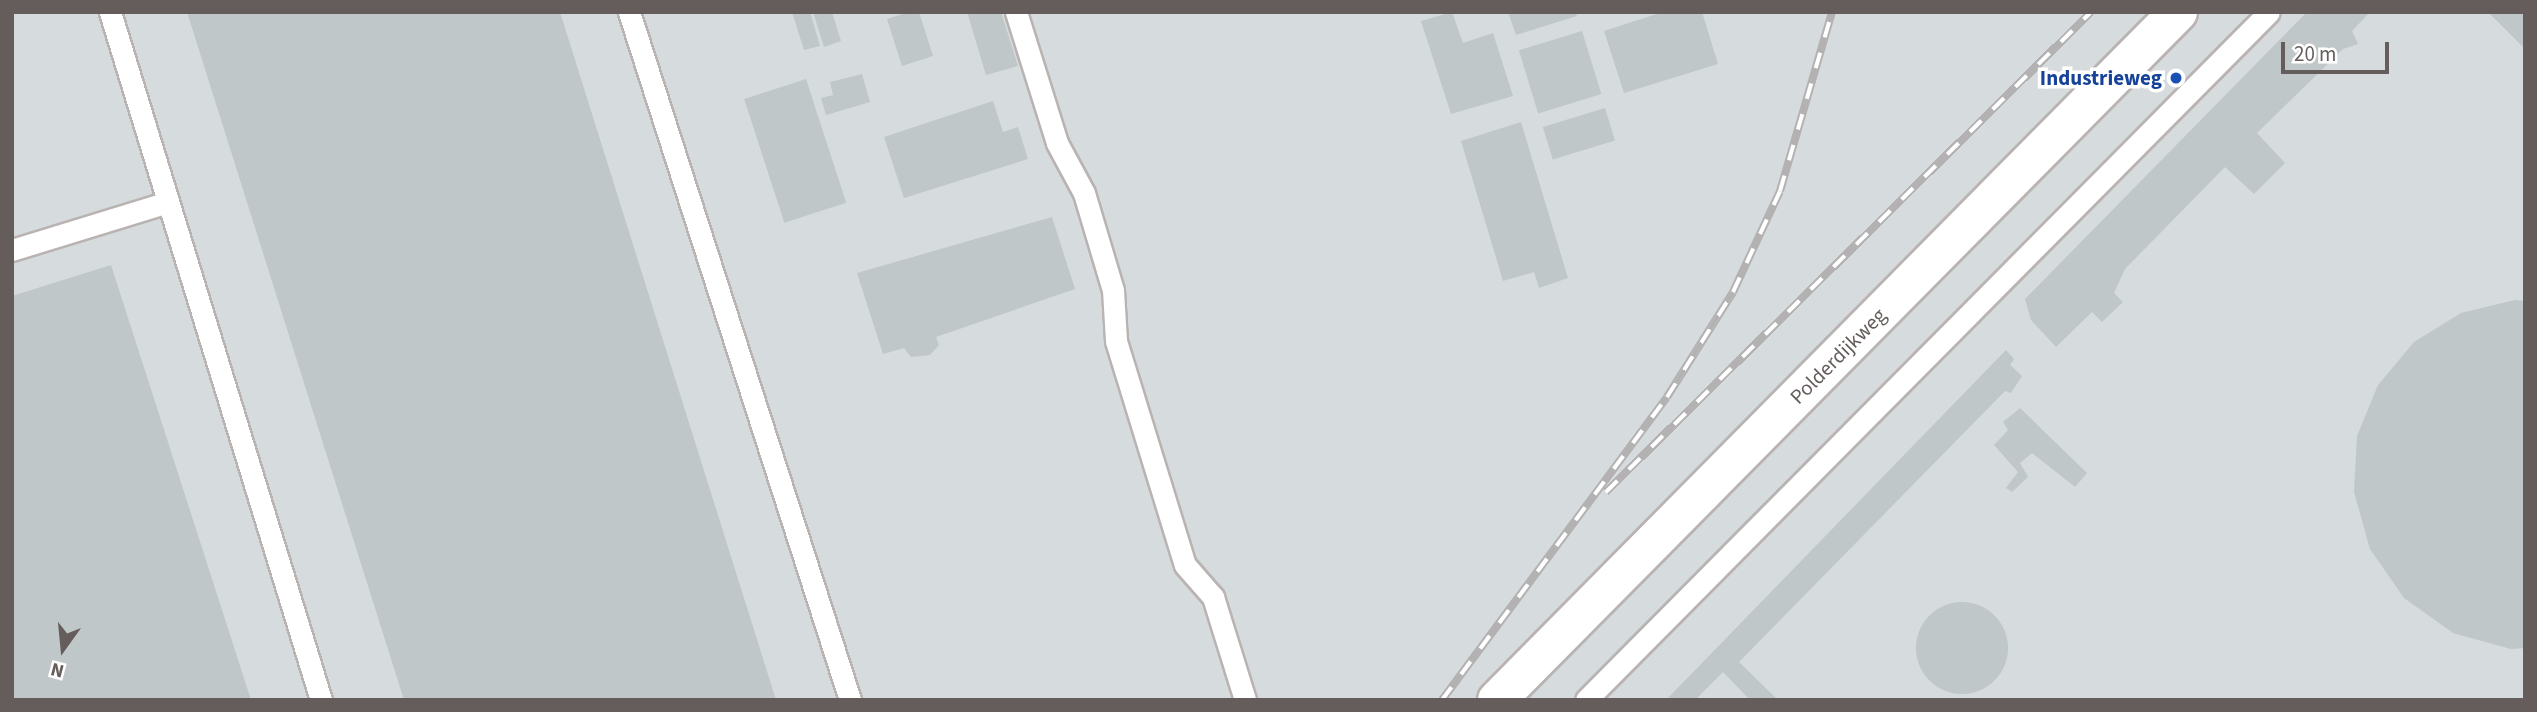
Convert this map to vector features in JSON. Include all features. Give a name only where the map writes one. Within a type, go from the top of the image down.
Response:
[{"type":"street","name":"Polderdijkweg","points":[[1497,700],[2157,20]]},
{"type":"lane","points":[[110,12],[321,700]]},
{"type":"lane","points":[[629,12],[850,700]]},
{"type":"lane","points":[[1016,12],[1057,143],[1084,193],[1113,290],[1116,341],[1185,565],[1213,597],[1245,700]]},
{"type":"lane","points":[[1586,700],[2269,12]]},
{"type":"lane","points":[[12,250],[167,202]]},
{"type":"shaded area","points":[[12,12],[2525,12],[2525,700],[12,700]]},
{"type":"building","points":[[187,12],[560,12],[776,700],[404,700]]},
{"type":"building","points":[[792,12],[810,12],[820,46],[804,50]]},
{"type":"building","points":[[813,12],[832,12],[841,41],[824,47]]},
{"type":"building","points":[[909,12],[919,12],[933,56],[902,66],[887,19]]},
{"type":"building","points":[[967,12],[1001,12],[1018,66],[986,75]]},
{"type":"building","points":[[1452,12],[1463,43],[1493,33],[1513,96],[1451,114],[1421,21]]},
{"type":"building","points":[[1508,12],[1575,12],[1577,16],[1516,35]]},
{"type":"building","points":[[1663,12],[1702,12],[1718,64],[1624,93],[1604,31]]},
{"type":"building","points":[[2307,12],[2370,12],[2352,31],[2358,44],[2343,49],[2257,133],[2285,163],[2254,194],[2225,167],[2125,269],[2114,293],[2123,302],[2102,322],[2092,312],[2056,347],[2031,320],[2025,299]]},
{"type":"building","points":[[2488,12],[2525,12],[2525,49]]},
{"type":"building","points":[[1582,31],[1601,94],[1538,113],[1519,50]]},
{"type":"building","points":[[862,74],[870,102],[826,115],[821,98],[833,95],[830,82]]},
{"type":"building","points":[[806,79],[846,203],[784,223],[744,99]]},
{"type":"building","points":[[993,101],[1003,132],[1018,127],[1028,159],[904,198],[884,137]]},
{"type":"building","points":[[1605,108],[1615,141],[1553,160],[1543,127]]},
{"type":"building","points":[[1521,122],[1568,278],[1539,288],[1534,272],[1503,281],[1461,141]]},
{"type":"building","points":[[1052,217],[1075,289],[936,337],[939,345],[930,355],[911,357],[904,348],[883,354],[857,273]]},
{"type":"building","points":[[111,265],[251,700],[12,700],[12,296]]},
{"type":"building","points":[[2515,300],[2525,301],[2525,648],[2511,649],[2453,633],[2404,598],[2370,549],[2354,492],[2357,436],[2378,385],[2414,342],[2461,313]]},
{"type":"building","points":[[2006,350],[2014,359],[2010,365],[2022,376],[2011,393],[2005,391],[1739,662],[1778,700],[1750,700],[1723,672],[1695,700],[1666,700]]},
{"type":"building","points":[[2020,408],[2087,473],[2075,487],[2032,453],[2020,463],[2028,477],[2012,492],[2006,488],[2018,472],[1994,445],[2008,430],[2003,422]]},
{"type":"building","points":[[1962,602],[1979,606],[1994,616],[2004,631],[2008,648],[2004,665],[1994,680],[1979,690],[1962,694],[1945,690],[1930,680],[1920,665],[1916,648],[1920,631],[1930,616],[1945,606]]},
{"type":"railway","points":[[1442,700],[1667,397],[1733,292],[1780,191],[1832,12]]},
{"type":"railway","points":[[1606,492],[2091,12]]},
{"type":"place","name":"Industrieweg","points":[[2176,78]]}]
